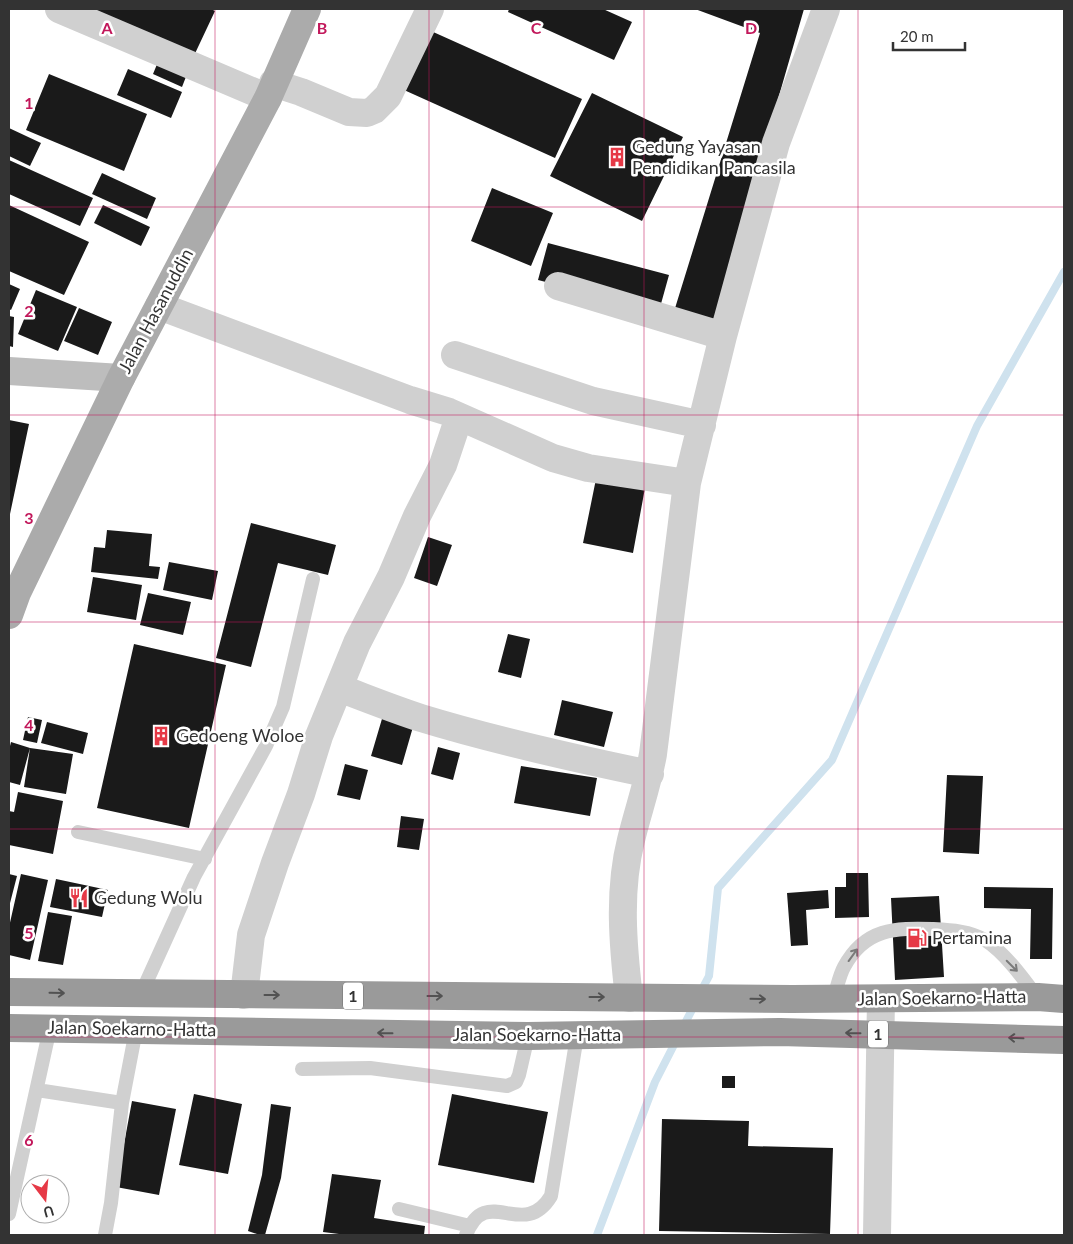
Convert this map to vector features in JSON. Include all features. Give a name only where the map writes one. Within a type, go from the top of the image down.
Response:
[{"type":"highway","name":"Jalan Soekarno-Hatta","points":[[9,992],[833,1000],[1038,997],[1064,999]]},
{"type":"highway","name":"Jalan Soekarno-Hatta","points":[[9,1028],[528,1036],[780,1032],[1064,1040]]},
{"type":"main road","name":"Jalan Hasanuddin","points":[[12,600],[158,306],[271,91],[307,9]]},
{"type":"street","points":[[59,9],[271,91],[301,92],[349,112],[367,113],[374,110],[388,96],[430,9]]},
{"type":"street","points":[[629,998],[623,950],[626,876],[630,841],[650,774],[687,483],[723,336],[776,142],[826,9]]},
{"type":"street","points":[[558,286],[723,336]]},
{"type":"street","points":[[158,306],[459,417],[553,458],[588,468],[687,483]]},
{"type":"street","points":[[455,354],[593,401],[702,425]]},
{"type":"street","points":[[9,371],[122,378]]},
{"type":"street","points":[[244,995],[252,935],[319,736],[357,644],[392,577],[417,516],[443,465],[459,417]]},
{"type":"street","points":[[338,688],[419,717],[489,737],[547,752],[650,774]]},
{"type":"street","points":[[877,1235],[881,998]]},
{"type":"lane","points":[[142,994],[194,877],[266,746],[283,707],[313,579]]},
{"type":"lane","points":[[78,832],[205,859]]},
{"type":"lane","points":[[833,1000],[844,967],[859,946],[879,933],[888,930],[915,928],[955,930],[985,940],[1019,973],[1038,997]]},
{"type":"lane","points":[[9,1214],[50,1028]]},
{"type":"lane","points":[[105,1235],[112,1203],[122,1103],[136,1030]]},
{"type":"lane","points":[[302,1069],[370,1068],[507,1086],[516,1082],[519,1075],[528,1036]]},
{"type":"lane","points":[[399,1209],[468,1231],[477,1216],[487,1211],[522,1216],[542,1208],[551,1196],[577,1036]]},
{"type":"lane","points":[[37,1090],[122,1103]]},
{"type":"building","points":[[76,9],[211,9],[215,11],[191,62]]},
{"type":"building","points":[[509,9],[603,9],[632,22],[614,60],[508,12]]},
{"type":"building","points":[[695,9],[804,9],[711,332],[672,318],[760,33]]},
{"type":"building","points":[[431,31],[582,99],[555,158],[404,90]]},
{"type":"building","points":[[160,57],[189,69],[182,87],[153,74]]},
{"type":"building","points":[[128,69],[182,92],[171,118],[117,95]]},
{"type":"building","points":[[49,74],[147,114],[124,171],[26,130]]},
{"type":"building","name":"Gedung Yayasan Pendidikan Pancasila","points":[[592,93],[683,137],[642,221],[550,176]]},
{"type":"building","points":[[9,128],[41,143],[30,166],[9,156]]},
{"type":"building","points":[[9,160],[93,198],[80,226],[9,194]]},
{"type":"building","points":[[102,173],[156,198],[147,219],[92,194]]},
{"type":"building","points":[[492,188],[553,213],[531,266],[471,241]]},
{"type":"building","points":[[9,205],[89,242],[64,295],[9,271]]},
{"type":"building","points":[[103,205],[150,227],[141,246],[94,223]]},
{"type":"building","points":[[548,243],[669,275],[659,311],[538,280]]},
{"type":"building","points":[[9,284],[20,289],[11,310],[9,309]]},
{"type":"building","points":[[36,290],[77,307],[58,351],[18,334]]},
{"type":"building","points":[[79,308],[112,322],[98,355],[64,341]]},
{"type":"building","points":[[9,316],[14,317],[13,347],[9,346]]},
{"type":"building","points":[[9,420],[29,424],[10,514],[9,514]]},
{"type":"building","points":[[596,479],[645,488],[633,553],[583,543]]},
{"type":"building","points":[[251,523],[336,545],[328,575],[278,563],[251,667],[216,658]]},
{"type":"building","points":[[107,530],[152,534],[149,566],[160,567],[158,579],[91,572],[94,547],[105,548]]},
{"type":"building","points":[[428,537],[452,545],[437,586],[414,578]]},
{"type":"building","points":[[169,562],[218,571],[212,600],[163,590]]},
{"type":"building","points":[[93,577],[142,585],[136,620],[87,612]]},
{"type":"building","points":[[148,593],[191,602],[183,635],[140,625]]},
{"type":"building","points":[[508,634],[530,639],[521,678],[498,672]]},
{"type":"building","name":"Gedoeng Woloe","points":[[134,644],[226,665],[189,828],[97,808]]},
{"type":"building","points":[[562,700],[613,712],[604,747],[554,735]]},
{"type":"building","points":[[384,712],[415,720],[402,765],[371,756]]},
{"type":"building","points":[[28,717],[42,720],[37,743],[23,740]]},
{"type":"building","points":[[47,722],[88,733],[83,754],[41,743]]},
{"type":"building","points":[[11,742],[30,748],[20,785],[9,782],[9,750]]},
{"type":"building","points":[[438,747],[460,753],[453,780],[431,774]]},
{"type":"building","points":[[30,748],[73,754],[66,794],[24,787]]},
{"type":"building","points":[[345,764],[368,770],[360,800],[337,795]]},
{"type":"building","points":[[521,766],[597,778],[590,816],[514,803]]},
{"type":"building","points":[[947,775],[983,776],[979,854],[943,852]]},
{"type":"building","points":[[18,792],[63,801],[53,854],[9,845],[9,811],[14,812]]},
{"type":"building","points":[[401,816],[424,819],[419,850],[397,847]]},
{"type":"building","points":[[846,873],[868,873],[869,917],[835,918],[835,887],[846,887]]},
{"type":"building","points":[[9,874],[17,876],[9,907]]},
{"type":"building","points":[[21,874],[48,880],[30,960],[9,955],[9,927]]},
{"type":"building","name":"Gedung Wolu","points":[[56,879],[108,890],[102,917],[50,907]]},
{"type":"building","name":"Pertamina","points":[[984,887],[1053,888],[1052,959],[1030,959],[1031,909],[984,908]]},
{"type":"building","points":[[828,890],[829,908],[806,910],[808,945],[791,946],[787,893]]},
{"type":"building","name":"Pertamina","points":[[939,896],[944,977],[895,980],[891,898]]},
{"type":"building","name":"Gedung Wolu","points":[[48,912],[72,916],[63,965],[38,961]]},
{"type":"building","points":[[722,1076],[735,1076],[735,1088],[722,1088]]},
{"type":"building","points":[[194,1094],[242,1104],[228,1174],[179,1165]]},
{"type":"building","points":[[452,1094],[548,1112],[534,1183],[438,1165]]},
{"type":"building","points":[[132,1101],[176,1109],[159,1195],[116,1187]]},
{"type":"building","points":[[271,1104],[291,1107],[281,1178],[265,1235],[260,1235],[248,1231],[262,1175]]},
{"type":"building","points":[[662,1119],[749,1121],[748,1146],[833,1148],[830,1234],[659,1231]]},
{"type":"building","points":[[332,1174],[381,1180],[374,1218],[425,1226],[424,1235],[347,1235],[323,1232]]},
{"type":"waterway","points":[[700,993],[709,976],[718,888],[832,760],[977,426],[1064,272]]},
{"type":"waterway","points":[[683,1027],[695,1004]]},
{"type":"waterway","points":[[597,1235],[655,1082],[677,1039]]},
{"type":"place","name":"Gedung Yayasan Pendidikan Pancasila","points":[[617,157]]},
{"type":"place","name":"Gedoeng Woloe","points":[[161,736]]},
{"type":"place","name":"Gedung Wolu","points":[[79,898]]},
{"type":"place","name":"Pertamina","points":[[917,938]]}]
